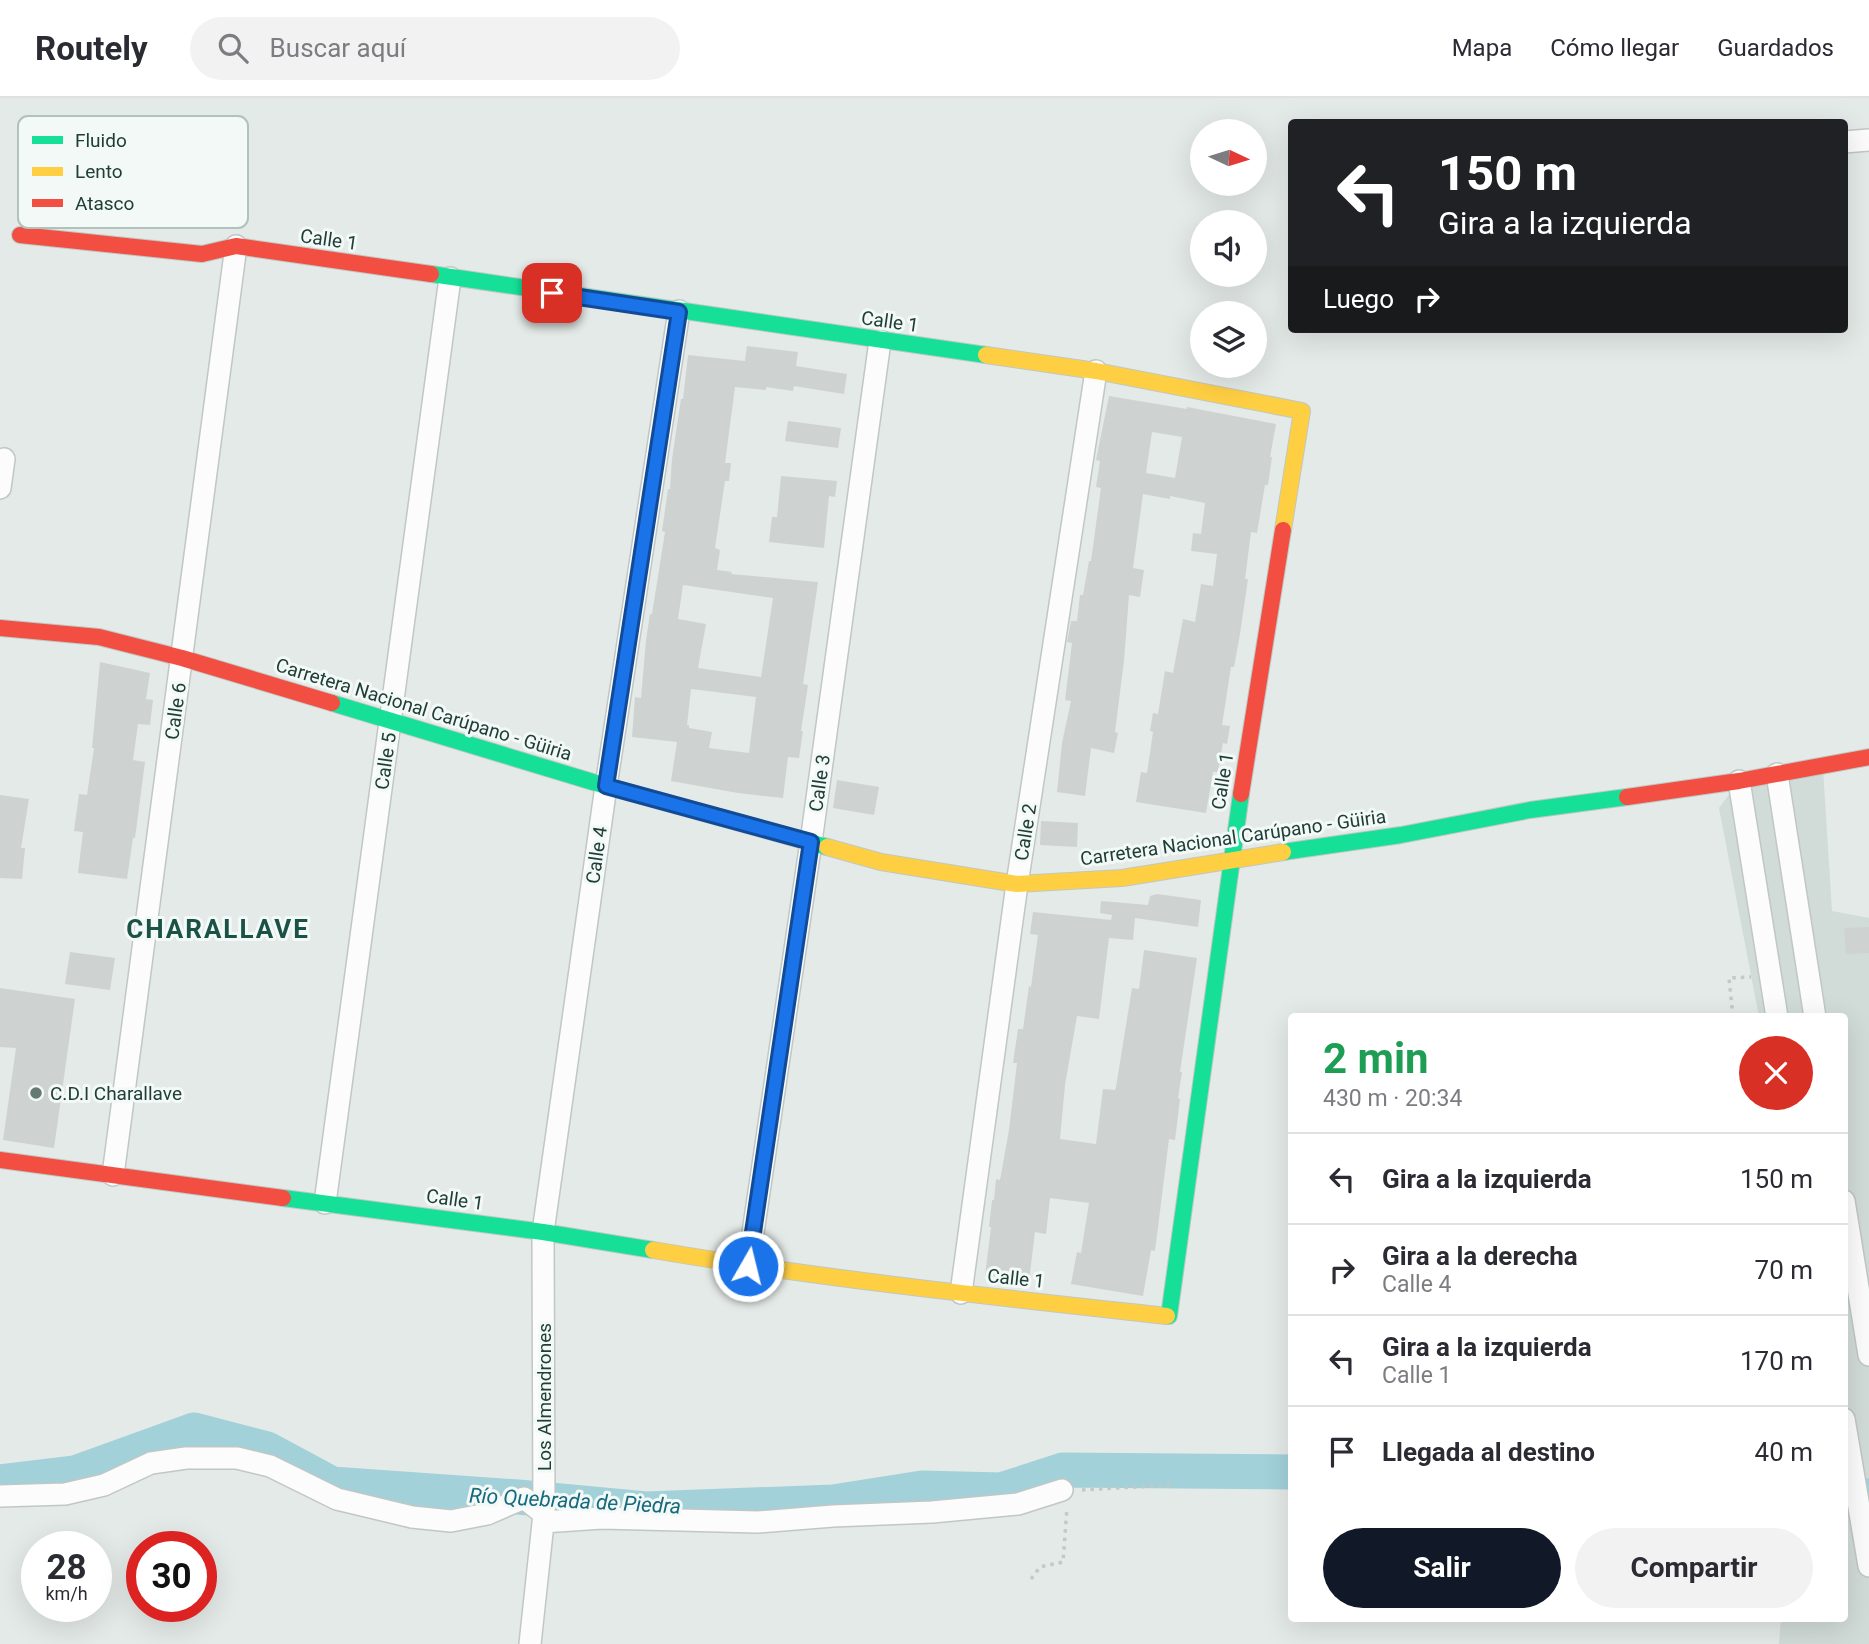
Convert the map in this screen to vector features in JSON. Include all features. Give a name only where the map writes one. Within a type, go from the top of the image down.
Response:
[{"type":"main road","name":"Calle 1","points":[[0,1160],[543,1232],[748,1266],[1169,1316],[1231,860],[1301,411],[1096,372],[236,246],[202,254],[20,235]]},
{"type":"main road","name":"Carretera Nacional Carúpano - Güiria","points":[[0,628],[99,636],[182,658],[606,786],[881,863],[1017,884],[1122,878],[1402,835],[1530,810],[1739,781],[1869,757]]},
{"type":"street","points":[[1848,142],[1869,140]]},
{"type":"street","name":"Calle 6","points":[[113,1175],[236,246]]},
{"type":"street","name":"Calle 5","points":[[325,1203],[450,278]]},
{"type":"street","name":"Calle 4","points":[[543,1232],[606,786],[679,312]]},
{"type":"street","name":"Calle 3","points":[[748,1266],[811,842],[880,341]]},
{"type":"street","name":"Calle 2","points":[[961,1293],[1017,884],[1096,372]]},
{"type":"street","points":[[0,488],[4,459]]},
{"type":"street","points":[[1777,774],[1814,1013]]},
{"type":"street","points":[[1739,781],[1776,1013]]},
{"type":"street","points":[[1848,1225],[1869,1355]]},
{"type":"street","name":"Los Almendrones","points":[[530,1644],[544,1518],[543,1232]]},
{"type":"street","points":[[1848,1443],[1869,1566]]},
{"type":"street","points":[[0,1496],[65,1494],[104,1485],[151,1463],[187,1458],[237,1458],[270,1466],[337,1499],[412,1517],[451,1521],[487,1514],[524,1498],[544,1518],[758,1522],[1018,1504],[1062,1490]]},
{"type":"path","points":[[1732,1013],[1729,978],[1771,976]]},
{"type":"path","points":[[1031,1579],[1040,1567],[1063,1562],[1067,1507],[1062,1490],[1171,1485]]},
{"type":"shaded area","points":[[1823,769],[1832,911],[1869,918],[1869,1644],[1779,1644],[1781,1622],[1848,1622],[1848,1013],[1758,1013],[1719,808],[1739,781]]},
{"type":"building","points":[[747,346],[798,352],[796,366],[847,374],[844,394],[794,386],[793,391],[766,387],[766,390],[735,387],[725,463],[731,463],[729,481],[725,481],[715,548],[720,550],[717,570],[732,572],[731,574],[818,582],[803,684],[808,685],[799,758],[788,757],[783,798],[671,781],[677,742],[632,737],[635,697],[641,698],[646,640],[665,532],[662,531],[688,355],[745,361]],"holes":[[[683,585],[773,598],[761,677],[698,668],[706,624],[678,619]],[[691,689],[756,697],[749,753],[709,748],[712,732],[689,728],[687,725]]]},
{"type":"building","points":[[1109,396],[1276,424],[1268,485],[1265,485],[1257,533],[1251,532],[1240,634],[1234,667],[1231,667],[1222,725],[1230,726],[1227,744],[1223,743],[1218,772],[1213,772],[1206,813],[1136,802],[1141,772],[1147,773],[1153,713],[1158,714],[1165,671],[1173,673],[1183,619],[1195,622],[1201,584],[1213,586],[1217,554],[1191,551],[1193,533],[1201,534],[1205,503],[1170,496],[1170,499],[1143,494],[1133,568],[1144,570],[1140,597],[1129,595],[1114,753],[1091,748],[1085,796],[1057,792],[1062,743],[1071,701],[1065,700],[1072,643],[1067,642],[1071,621],[1077,621],[1080,595],[1083,595],[1091,561],[1101,488],[1096,487],[1100,461],[1096,460]],"holes":[[[1152,432],[1182,437],[1175,478],[1146,473]]]},
{"type":"building","points":[[788,421],[841,428],[838,448],[785,441]]},
{"type":"building","points":[[781,476],[837,481],[835,497],[829,496],[824,548],[769,542],[772,517],[777,517]]},
{"type":"building","points":[[100,662],[150,673],[146,699],[153,700],[150,725],[138,724],[133,760],[145,762],[127,879],[78,873],[83,832],[74,831],[79,794],[87,795],[94,748]]},
{"type":"building","points":[[837,780],[879,787],[874,815],[833,808]]},
{"type":"building","points":[[0,795],[29,799],[21,848],[25,848],[22,879],[0,878]]},
{"type":"building","points":[[1041,821],[1078,823],[1077,847],[1040,845]]},
{"type":"building","points":[[1157,894],[1201,900],[1198,927],[1135,918],[1133,940],[1109,938],[1099,1019],[1077,1016],[1065,1085],[1060,1139],[1096,1144],[1103,1089],[1115,1090],[1116,1087],[1132,988],[1139,989],[1144,950],[1197,958],[1180,1072],[1175,1140],[1169,1139],[1155,1251],[1151,1250],[1143,1296],[1071,1284],[1077,1252],[1081,1253],[1089,1203],[1050,1198],[1046,1234],[1035,1232],[1029,1281],[985,1276],[992,1200],[996,1179],[1000,1180],[1009,1130],[1018,1029],[1023,1029],[1038,935],[1030,934],[1033,912],[1111,920],[1112,915],[1100,913],[1101,901],[1148,905],[1150,896]]},
{"type":"building","points":[[1869,927],[1869,953],[1846,954],[1844,928]]},
{"type":"building","points":[[70,952],[115,958],[110,990],[65,984]]},
{"type":"building","name":"C.D.I Charallave","points":[[0,988],[75,999],[54,1148],[3,1140],[16,1048],[0,1047]]},
{"type":"waterway","name":"Río Quebrada de Piedra","points":[[0,1482],[75,1473],[194,1430],[267,1449],[332,1484],[646,1509],[833,1502],[922,1488],[1001,1490],[1063,1470],[1288,1472]]},
{"type":"waterway","name":"Río Quebrada de Piedra","points":[[1848,1496],[1869,1496]]},
{"type":"traffic: fast","points":[[431,274],[986,355]]},
{"type":"traffic: fast","points":[[332,703],[606,786],[827,847]]},
{"type":"traffic: fast","points":[[1167,1316],[1241,794]]},
{"type":"traffic: fast","points":[[1283,852],[1401,835],[1530,810],[1627,797]]},
{"type":"traffic: fast","points":[[283,1198],[543,1232],[653,1250]]},
{"type":"traffic: slow","points":[[986,355],[1096,371],[1302,411],[1283,530]]},
{"type":"traffic: slow","points":[[827,847],[881,862],[1017,884],[1122,878],[1283,852]]},
{"type":"traffic: slow","points":[[653,1250],[845,1279],[1167,1316]]},
{"type":"traffic: jam","points":[[20,235],[202,254],[236,246],[431,274]]},
{"type":"traffic: jam","points":[[1241,794],[1283,530]]},
{"type":"traffic: jam","points":[[0,628],[99,637],[182,658],[332,703]]},
{"type":"traffic: jam","points":[[1627,797],[1739,781],[1869,757]]},
{"type":"traffic: jam","points":[[0,1160],[283,1198]]},
{"type":"place","name":"C.D.I Charallave","points":[[36,1093]]},
{"type":"district","name":"CHARALLAVE","points":[[218,929]]},
{"type":"route","points":[[552,293],[679,312],[606,786],[811,842],[748,1266]]}]
